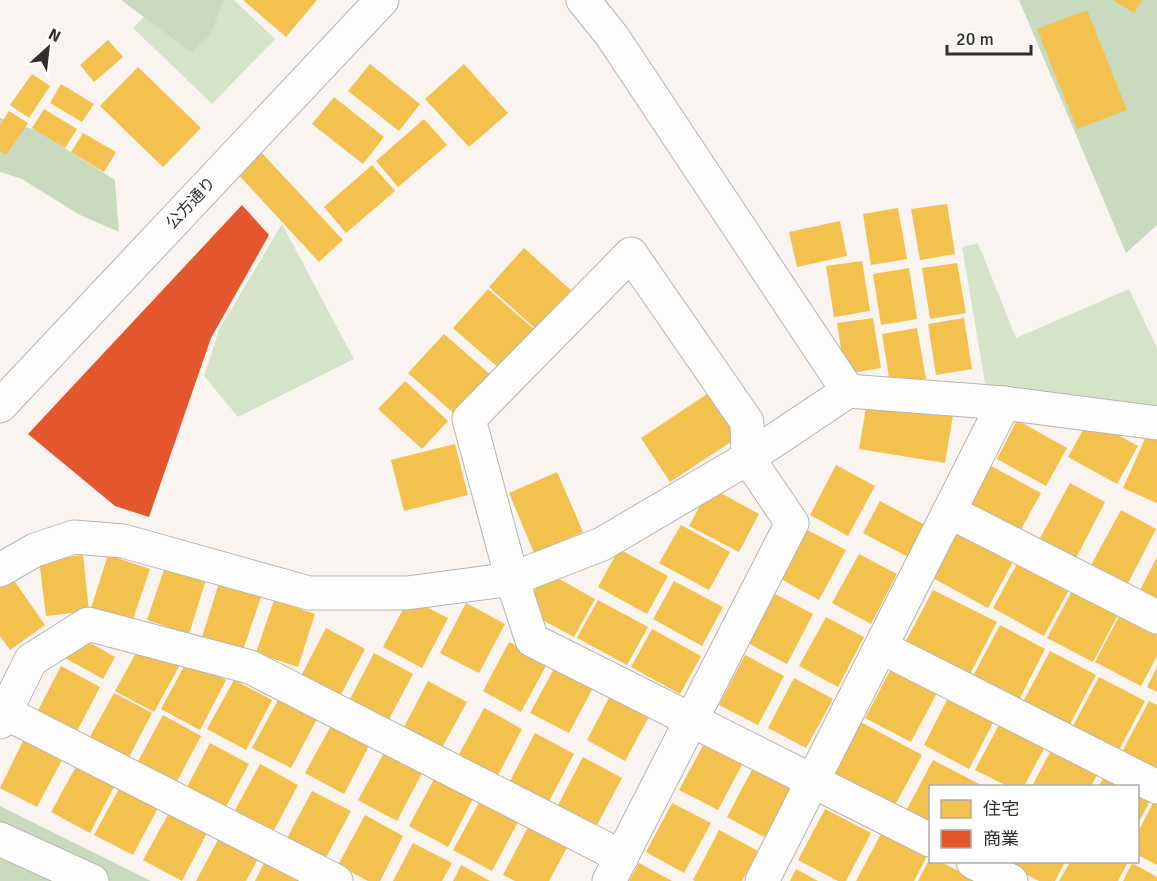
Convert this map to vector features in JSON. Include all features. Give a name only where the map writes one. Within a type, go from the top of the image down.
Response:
[{"type":"street","name":"公方通り","points":[[0,406],[382,0]]},
{"type":"street","points":[[583,0],[612,36],[848,391]]},
{"type":"street","points":[[336,881],[2,715],[31,660],[88,624],[250,667],[616,869],[690,721],[792,523],[748,458],[747,422],[631,254],[469,419],[512,579],[532,640],[690,721],[929,839]]},
{"type":"street","points":[[0,570],[35,550],[74,537],[123,541],[309,593],[407,593],[512,579],[602,544],[748,458],[848,391],[1004,403],[1157,423]]},
{"type":"street","points":[[762,881],[1004,403]]},
{"type":"street","points":[[950,512],[1157,617]]},
{"type":"street","points":[[881,647],[1157,787]]},
{"type":"street","points":[[0,839],[92,881]]},
{"type":"street","points":[[977,863],[1011,881]]},
{"type":"green space","points":[[121,0],[224,0],[210,35],[191,52]]},
{"type":"green space","points":[[160,0],[234,0],[275,39],[212,104],[133,28]]},
{"type":"green space","points":[[1019,0],[1157,0],[1157,225],[1126,253]]},
{"type":"green space","points":[[0,118],[38,131],[115,180],[119,232],[80,215],[22,179],[0,172]]},
{"type":"green space","points":[[282,224],[354,359],[238,417],[204,376],[219,330]]},
{"type":"green space","points":[[978,243],[1016,338],[1129,289],[1157,348],[1157,407],[986,389],[962,247]]},
{"type":"green space","points":[[0,806],[151,881],[0,881]]},
{"type":"building: 住宅","points":[[243,0],[317,0],[286,37]]},
{"type":"building: 住宅","points":[[1113,0],[1142,0],[1134,13]]},
{"type":"building: 住宅","points":[[1087,10],[1127,110],[1077,129],[1037,29]]},
{"type":"building: 住宅","points":[[108,40],[123,57],[94,82],[80,65]]},
{"type":"building: 住宅","points":[[370,64],[420,104],[399,131],[348,91]]},
{"type":"building: 住宅","points":[[464,64],[508,113],[469,147],[425,99]]},
{"type":"building: 住宅","points":[[138,67],[201,128],[163,167],[100,106]]},
{"type":"building: 住宅","points":[[32,74],[50,86],[29,118],[10,105]]},
{"type":"building: 住宅","points":[[61,84],[94,104],[82,122],[50,103]]},
{"type":"building: 住宅","points":[[334,97],[384,137],[363,164],[312,124]]},
{"type":"building: 住宅","points":[[44,109],[77,129],[65,148],[32,128]]},
{"type":"building: 住宅","points":[[9,111],[28,123],[6,155],[0,151],[0,125]]},
{"type":"building: 住宅","points":[[424,119],[447,145],[398,187],[376,161]]},
{"type":"building: 住宅","points":[[83,133],[116,152],[104,172],[71,152]]},
{"type":"building: 住宅","points":[[260,151],[343,240],[319,262],[236,172]]},
{"type":"building: 住宅","points":[[372,165],[395,191],[346,233],[324,207]]},
{"type":"building: 住宅","points":[[947,204],[955,254],[920,260],[911,209]]},
{"type":"building: 住宅","points":[[898,208],[907,259],[871,265],[863,214]]},
{"type":"building: 住宅","points":[[840,221],[847,256],[797,267],[789,232]]},
{"type":"building: 住宅","points":[[524,248],[573,292],[538,331],[489,287]]},
{"type":"building: 住宅","points":[[862,261],[870,311],[834,317],[826,266]]},
{"type":"building: 住宅","points":[[957,263],[966,313],[930,319],[922,268]]},
{"type":"building: 住宅","points":[[909,268],[917,319],[881,325],[873,274]]},
{"type":"building: 住宅","points":[[488,289],[537,332],[502,371],[453,328]]},
{"type":"building: 住宅","points":[[873,318],[881,368],[845,374],[837,323]]},
{"type":"building: 住宅","points":[[964,318],[972,369],[936,375],[928,324]]},
{"type":"building: 住宅","points":[[917,328],[926,379],[890,384],[882,334]]},
{"type":"building: 住宅","points":[[444,334],[493,377],[458,417],[408,373]]},
{"type":"building: 住宅","points":[[405,381],[448,421],[422,449],[378,409]]},
{"type":"building: 住宅","points":[[710,392],[740,436],[670,482],[641,438]]},
{"type":"building: 住宅","points":[[867,402],[953,415],[945,463],[859,449]]},
{"type":"building: 住宅","points":[[1089,419],[1138,446],[1117,484],[1068,457]]},
{"type":"building: 住宅","points":[[1017,420],[1067,448],[1046,486],[997,459]]},
{"type":"building: 住宅","points":[[1148,432],[1157,436],[1157,503],[1123,488]]},
{"type":"building: 住宅","points":[[455,444],[468,495],[404,511],[391,460]]},
{"type":"building: 住宅","points":[[836,465],[875,486],[848,536],[810,515]]},
{"type":"building: 住宅","points":[[991,466],[1041,493],[1020,531],[970,504]]},
{"type":"building: 住宅","points":[[557,472],[583,532],[534,553],[509,493]]},
{"type":"building: 住宅","points":[[1070,483],[1105,502],[1075,560],[1039,540]]},
{"type":"building: 住宅","points":[[710,487],[759,514],[739,552],[689,526]]},
{"type":"building: 住宅","points":[[880,501],[925,525],[908,557],[863,533]]},
{"type":"building: 住宅","points":[[1121,510],[1156,529],[1126,587],[1090,567]]},
{"type":"building: 住宅","points":[[681,525],[730,552],[709,590],[659,563]]},
{"type":"building: 住宅","points":[[959,525],[1016,556],[988,608],[931,577]]},
{"type":"building: 住宅","points":[[807,530],[846,550],[819,600],[781,579]]},
{"type":"building: 住宅","points":[[619,549],[668,576],[647,614],[598,587]]},
{"type":"building: 住宅","points":[[859,554],[897,574],[871,624],[832,603]]},
{"type":"building: 住宅","points":[[83,555],[89,611],[46,616],[39,560]]},
{"type":"building: 住宅","points":[[108,555],[150,569],[132,622],[91,608]]},
{"type":"building: 住宅","points":[[1157,557],[1157,608],[1136,598]]},
{"type":"building: 住宅","points":[[1020,558],[1071,586],[1044,636],[993,608]]},
{"type":"building: 住宅","points":[[165,567],[206,580],[189,634],[147,620]]},
{"type":"building: 住宅","points":[[545,571],[595,599],[574,637],[524,610]]},
{"type":"building: 住宅","points":[[13,579],[45,625],[10,650],[0,636],[0,588]]},
{"type":"building: 住宅","points":[[674,581],[723,607],[702,646],[653,619]]},
{"type":"building: 住宅","points":[[219,583],[261,597],[243,650],[202,637]]},
{"type":"building: 住宅","points":[[1074,587],[1120,611],[1093,662],[1047,638]]},
{"type":"building: 住宅","points":[[933,590],[997,622],[970,674],[906,641]]},
{"type":"building: 住宅","points":[[775,594],[813,614],[787,664],[748,643]]},
{"type":"building: 住宅","points":[[409,598],[448,618],[422,668],[383,647]]},
{"type":"building: 住宅","points":[[274,600],[315,614],[298,667],[256,653]]},
{"type":"building: 住宅","points":[[598,600],[648,627],[627,665],[577,638]]},
{"type":"building: 住宅","points":[[466,603],[505,624],[479,673],[440,653]]},
{"type":"building: 住宅","points":[[1122,611],[1157,629],[1157,656],[1141,686],[1095,662]]},
{"type":"building: 住宅","points":[[826,617],[864,637],[838,687],[799,666]]},
{"type":"building: 住宅","points":[[1000,625],[1045,649],[1019,700],[973,676]]},
{"type":"building: 住宅","points":[[326,628],[365,649],[339,698],[300,678]]},
{"type":"building: 住宅","points":[[652,629],[701,656],[680,694],[631,667]]},
{"type":"building: 住宅","points":[[78,636],[115,657],[103,679],[65,658]]},
{"type":"building: 住宅","points":[[142,642],[181,663],[154,712],[115,691]]},
{"type":"building: 住宅","points":[[509,642],[548,662],[521,712],[483,691]]},
{"type":"building: 住宅","points":[[1050,651],[1096,675],[1069,726],[1023,702]]},
{"type":"building: 住宅","points":[[374,653],[413,674],[387,723],[348,703]]},
{"type":"building: 住宅","points":[[745,655],[784,676],[758,725],[719,705]]},
{"type":"building: 住宅","points":[[188,659],[226,680],[200,730],[161,709]]},
{"type":"building: 住宅","points":[[557,663],[595,684],[569,733],[530,713]]},
{"type":"building: 住宅","points":[[61,666],[100,687],[74,737],[35,716]]},
{"type":"building: 住宅","points":[[892,667],[938,691],[911,742],[865,718]]},
{"type":"building: 住宅","points":[[1157,667],[1157,692],[1147,687]]},
{"type":"building: 住宅","points":[[1099,677],[1145,701],[1118,752],[1072,728]]},
{"type":"building: 住宅","points":[[794,678],[833,699],[806,748],[768,728]]},
{"type":"building: 住宅","points":[[234,680],[272,700],[246,750],[207,729]]},
{"type":"building: 住宅","points":[[428,681],[467,702],[440,751],[402,731]]},
{"type":"building: 住宅","points":[[613,690],[652,711],[625,761],[587,740]]},
{"type":"building: 住宅","points":[[114,693],[152,713],[126,763],[87,742]]},
{"type":"building: 住宅","points":[[950,694],[996,717],[969,769],[924,745]]},
{"type":"building: 住宅","points":[[279,698],[317,719],[291,768],[252,748]]},
{"type":"building: 住宅","points":[[1149,701],[1157,705],[1157,771],[1122,752]]},
{"type":"building: 住宅","points":[[484,708],[522,729],[496,779],[457,758]]},
{"type":"building: 住宅","points":[[163,715],[201,736],[175,785],[136,765]]},
{"type":"building: 住宅","points":[[855,719],[922,755],[894,807],[827,771]]},
{"type":"building: 住宅","points":[[1002,719],[1047,743],[1025,785],[1005,785],[975,770]]},
{"type":"building: 住宅","points":[[332,724],[370,744],[344,794],[305,773]]},
{"type":"building: 住宅","points":[[535,733],[574,754],[548,803],[509,783]]},
{"type":"building: 住宅","points":[[25,737],[63,758],[37,807],[0,788]]},
{"type":"building: 住宅","points":[[706,740],[744,761],[718,810],[679,790]]},
{"type":"building: 住宅","points":[[210,743],[249,764],[222,814],[184,793]]},
{"type":"building: 住宅","points":[[1054,745],[1100,770],[1092,785],[1033,785]]},
{"type":"building: 住宅","points":[[385,751],[423,771],[397,821],[358,800]]},
{"type":"building: 住宅","points":[[583,757],[622,778],[596,827],[557,807]]},
{"type":"building: 住宅","points":[[933,760],[979,784],[929,785],[929,823],[906,811]]},
{"type":"building: 住宅","points":[[78,763],[116,783],[90,833],[51,812]]},
{"type":"building: 住宅","points":[[260,764],[298,785],[272,834],[233,814]]},
{"type":"building: 住宅","points":[[753,768],[792,788],[766,838],[727,817]]},
{"type":"building: 住宅","points":[[1106,773],[1130,785],[1100,785]]},
{"type":"building: 住宅","points":[[435,777],[474,797],[448,847],[409,826]]},
{"type":"building: 住宅","points":[[121,785],[159,806],[133,855],[94,835]]},
{"type":"building: 住宅","points":[[1139,790],[1152,797],[1139,822]]},
{"type":"building: 住宅","points":[[312,791],[351,811],[324,861],[286,840]]},
{"type":"building: 住宅","points":[[1155,799],[1157,800],[1157,865],[1139,856],[1139,830]]},
{"type":"building: 住宅","points":[[480,801],[518,822],[492,871],[453,850]]},
{"type":"building: 住宅","points":[[672,803],[711,823],[684,873],[646,852]]},
{"type":"building: 住宅","points":[[825,809],[871,833],[846,881],[838,881],[798,860]]},
{"type":"building: 住宅","points":[[170,811],[208,831],[182,881],[143,860]]},
{"type":"building: 住宅","points":[[365,815],[403,836],[380,881],[368,881],[338,865]]},
{"type":"building: 住宅","points":[[529,825],[568,846],[549,881],[515,881],[503,875]]},
{"type":"building: 住宅","points":[[719,830],[758,851],[742,881],[695,881],[693,880]]},
{"type":"building: 住宅","points":[[882,832],[927,856],[914,881],[856,881]]},
{"type":"building: 住宅","points":[[220,836],[259,857],[246,881],[196,881]]},
{"type":"building: 住宅","points":[[413,843],[452,863],[442,881],[393,881]]},
{"type":"building: 住宅","points":[[929,860],[929,863],[943,863],[978,881],[918,881]]},
{"type":"building: 住宅","points":[[265,861],[303,881],[255,881]]},
{"type":"building: 住宅","points":[[639,863],[672,881],[629,881]]},
{"type":"building: 住宅","points":[[1064,863],[1055,881],[1039,881],[1006,864]]},
{"type":"building: 住宅","points":[[1069,863],[1127,863],[1118,881],[1059,881]]},
{"type":"building: 住宅","points":[[1132,863],[1157,877],[1157,881],[1123,881]]},
{"type":"building: 住宅","points":[[461,865],[490,881],[453,881]]},
{"type":"building: 住宅","points":[[796,869],[818,881],[790,881]]},
{"type":"building: 商業","points":[[242,205],[269,235],[211,338],[149,517],[115,506],[28,434]]}]
